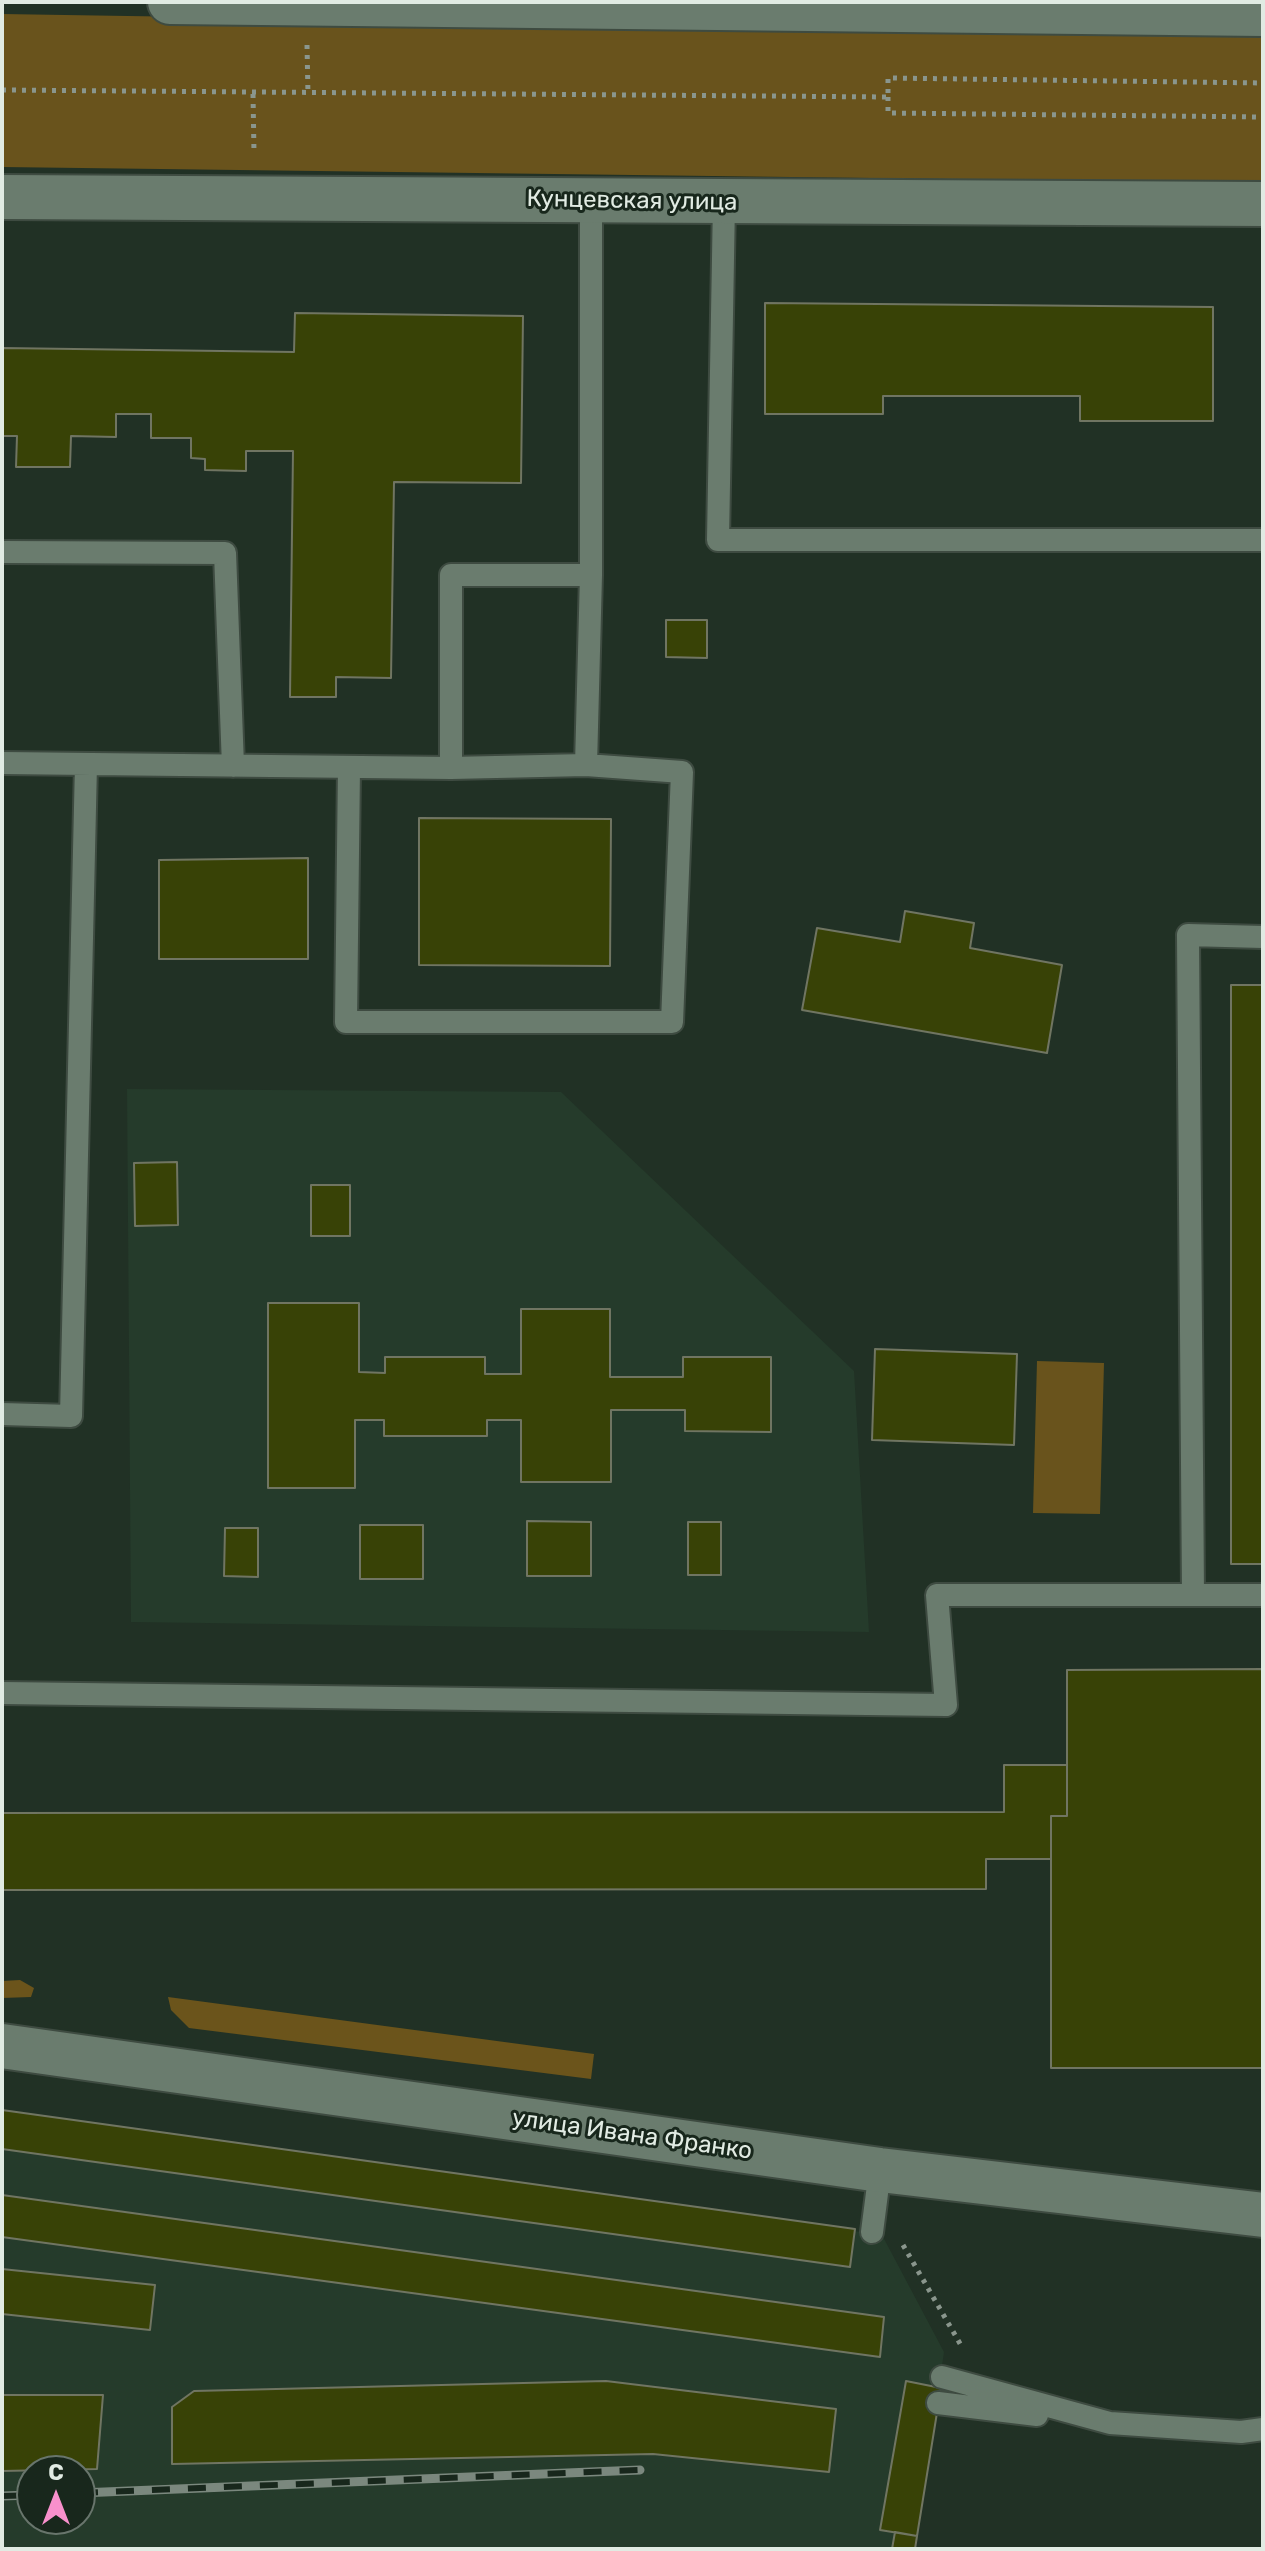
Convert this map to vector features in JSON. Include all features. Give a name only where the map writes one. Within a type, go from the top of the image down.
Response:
[{"type":"street","points":[[170,2],[1263,14]]},
{"type":"street","name":"Кунцевская улица","points":[[2,197],[1263,204]]},
{"type":"street","name":"улица Ивана Франко","points":[[2,2046],[878,2184],[1263,2215]]},
{"type":"lane","points":[[586,765],[591,575],[591,200]]},
{"type":"lane","points":[[724,202],[718,540],[1263,540]]},
{"type":"lane","points":[[2,552],[225,553],[233,766]]},
{"type":"lane","points":[[451,768],[451,575],[591,575]]},
{"type":"lane","points":[[2,763],[451,768],[586,765],[682,772],[672,1022],[346,1022],[349,767]]},
{"type":"lane","points":[[2,1414],[71,1416],[86,764]]},
{"type":"lane","points":[[1193,1595],[1188,935],[1263,937]]},
{"type":"lane","points":[[2,1693],[946,1705],[937,1595],[1263,1595]]},
{"type":"lane","points":[[872,2232],[878,2184]]},
{"type":"lane","points":[[942,2377],[1110,2423]]},
{"type":"lane","points":[[938,2403],[1110,2423],[1241,2432],[1263,2429]]},
{"type":"path","points":[[1263,83],[888,78],[888,113],[1263,117]]},
{"type":"path","points":[[2,90],[888,97]]},
{"type":"path","points":[[878,2184],[966,2354]]},
{"type":"shaded area","points":[[2,14],[1263,34],[1263,183],[2,167]]},
{"type":"shaded area","points":[[127,1089],[561,1092],[854,1371],[869,1632],[131,1622]]},
{"type":"shaded area","points":[[1037,1361],[1104,1363],[1100,1514],[1033,1513]]},
{"type":"shaded area","points":[[20,1980],[34,1988],[31,1997],[2,1998],[2,1981]]},
{"type":"shaded area","points":[[168,1997],[594,2054],[591,2079],[189,2028],[171,2010]]},
{"type":"shaded area","points":[[2,2110],[882,2235],[944,2352],[915,2549],[2,2549]]},
{"type":"building","points":[[765,303],[1213,307],[1213,421],[1080,421],[1080,396],[883,396],[883,414],[765,414]]},
{"type":"building","points":[[295,313],[523,316],[521,483],[394,482],[391,678],[336,677],[336,697],[290,697],[293,451],[246,451],[246,471],[205,470],[205,459],[191,458],[191,438],[151,438],[151,414],[116,414],[116,437],[71,436],[70,467],[16,467],[17,436],[2,436],[2,348],[294,352]]},
{"type":"building","points":[[666,620],[707,620],[707,658],[666,657]]},
{"type":"building","points":[[419,818],[611,819],[610,966],[419,965]]},
{"type":"building","points":[[308,858],[308,959],[159,959],[159,860]]},
{"type":"building","points":[[905,911],[974,923],[970,948],[1062,965],[1047,1053],[802,1010],[817,928],[900,942]]},
{"type":"building","points":[[1231,985],[1263,985],[1263,1564],[1231,1564]]},
{"type":"building","points":[[177,1162],[178,1225],[135,1226],[134,1163]]},
{"type":"building","points":[[311,1185],[350,1185],[350,1236],[311,1236]]},
{"type":"building","points":[[268,1303],[359,1303],[359,1372],[385,1373],[385,1357],[485,1357],[485,1374],[521,1374],[521,1309],[610,1309],[610,1377],[683,1377],[683,1357],[771,1357],[771,1432],[685,1431],[685,1410],[611,1410],[611,1482],[521,1482],[521,1420],[487,1420],[487,1436],[384,1436],[384,1420],[355,1420],[355,1488],[268,1488]]},
{"type":"building","points":[[875,1349],[1017,1354],[1014,1445],[872,1440]]},
{"type":"building","points":[[527,1521],[591,1522],[591,1576],[527,1576]]},
{"type":"building","points":[[688,1522],[721,1522],[721,1575],[688,1575]]},
{"type":"building","points":[[360,1525],[423,1525],[423,1579],[360,1579]]},
{"type":"building","points":[[225,1528],[258,1528],[258,1577],[224,1576]]},
{"type":"building","points":[[1263,1669],[1263,2068],[1051,2068],[1051,1816],[1067,1816],[1067,1670]]},
{"type":"building","points":[[1004,1765],[1067,1765],[1067,1816],[1051,1816],[1051,1859],[986,1859],[986,1889],[2,1890],[2,1813],[1004,1812]]},
{"type":"building","points":[[2,2110],[855,2229],[850,2267],[2,2149]]},
{"type":"building","points":[[2,2195],[884,2317],[880,2357],[2,2237]]},
{"type":"building","points":[[2,2269],[155,2285],[150,2330],[2,2314]]},
{"type":"building","points":[[606,2381],[836,2409],[829,2472],[653,2454],[172,2464],[172,2407],[194,2391]]},
{"type":"building","points":[[906,2381],[941,2388],[917,2536],[880,2530]]},
{"type":"building","points":[[2,2395],[103,2395],[97,2469],[96,2455],[16,2455],[16,2471],[2,2471]]},
{"type":"building","points":[[895,2532],[917,2536],[915,2549],[892,2549]]},
{"type":"railway","points":[[96,2492],[640,2470]]},
{"type":"railway","points":[[2,2496],[16,2496]]}]
